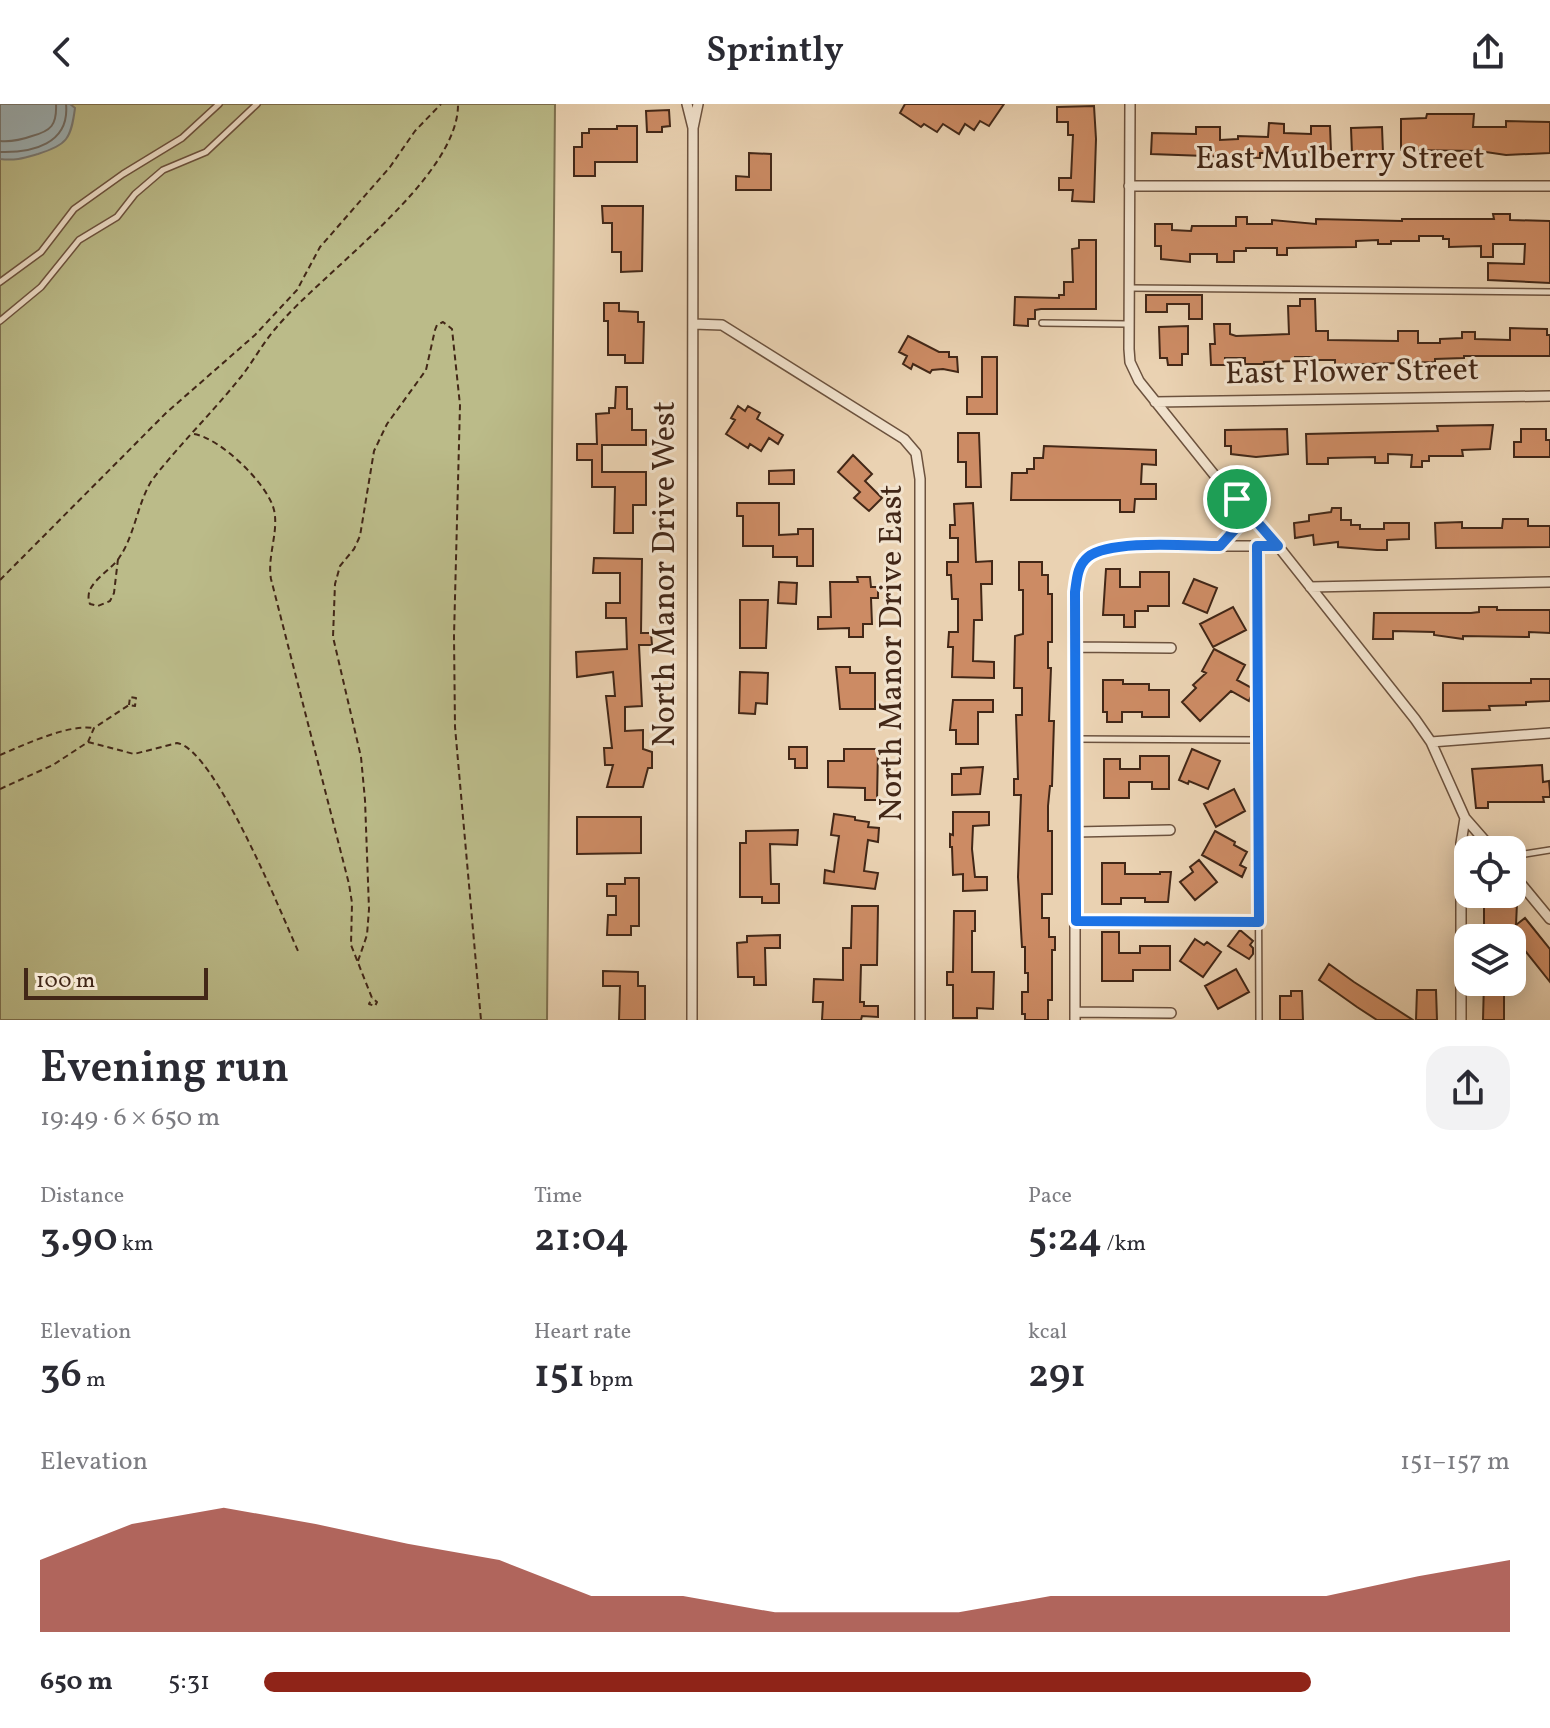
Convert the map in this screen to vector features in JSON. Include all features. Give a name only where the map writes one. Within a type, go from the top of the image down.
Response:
[{"type":"street","name":"North Manor Drive West","points":[[687,104],[693,128]]},
{"type":"street","name":"North Manor Drive West","points":[[692,1020],[693,128],[698,104]]},
{"type":"street","points":[[1130,104],[1129,324],[1133,372],[1278,546],[1431,742],[1465,818],[1481,836]]},
{"type":"street","name":"East Mulberry Street","points":[[1129,186],[1550,186]]},
{"type":"street","name":"North Manor Drive East","points":[[693,324],[722,325],[904,439],[916,453],[920,479],[920,1020]]},
{"type":"street","name":"East Flower Street","points":[[1155,402],[1550,396]]},
{"type":"street","points":[[1220,546],[1237,527],[1237,499]]},
{"type":"street","points":[[1171,1013],[1075,1016],[1075,592],[1080,566],[1103,549],[1123,546],[1278,546]]},
{"type":"street","points":[[1310,587],[1550,582]]},
{"type":"street","points":[[1076,647],[1171,648]]},
{"type":"street","points":[[1431,742],[1550,733]]},
{"type":"street","points":[[1461,1020],[1461,843],[1465,818]]},
{"type":"street","points":[[1075,832],[1170,830]]},
{"type":"street","points":[[1526,890],[1550,919]]},
{"type":"lane","points":[[0,282],[41,252],[74,209],[182,138],[219,104]]},
{"type":"lane","points":[[0,321],[41,287],[79,240],[117,217],[135,194],[163,170],[206,152],[257,104]]},
{"type":"lane","points":[[1129,288],[1550,292]]},
{"type":"lane","points":[[1042,323],[1129,324]]},
{"type":"lane","points":[[1257,546],[1259,1020]]},
{"type":"lane","points":[[1075,739],[1257,740]]},
{"type":"lane","points":[[1526,854],[1550,850]]},
{"type":"lane","points":[[1076,921],[1259,922]]},
{"type":"path","points":[[0,580],[166,413],[255,335],[297,290],[317,252],[390,167],[415,131],[441,104]]},
{"type":"path","points":[[118,559],[89,590],[90,604],[98,606],[110,601],[114,593],[118,559],[147,488],[166,462],[250,366],[275,328],[423,183],[446,144],[458,114],[458,104]]},
{"type":"path","points":[[358,961],[367,935],[369,909],[365,800],[361,757],[333,637],[335,584],[340,566],[360,536],[370,464],[376,444],[426,370],[435,330],[443,322],[452,329],[460,405],[454,624],[455,727],[481,1020]]},
{"type":"path","points":[[193,434],[213,441],[241,464],[263,489],[274,509],[270,570],[349,884],[351,940],[372,998]]},
{"type":"path","points":[[0,789],[53,765],[88,742],[94,728],[129,705]]},
{"type":"path","points":[[0,755],[79,728],[94,728]]},
{"type":"path","points":[[88,742],[134,754],[177,743],[191,749],[241,825],[298,951]]},
{"type":"green space","points":[[0,104],[555,104],[547,1020],[0,1020]]},
{"type":"water","points":[[0,104],[70,104],[75,108],[72,127],[61,144],[48,151],[19,159],[0,159]]},
{"type":"building","points":[[905,104],[1004,104],[989,126],[980,121],[974,130],[965,124],[959,134],[943,124],[937,132],[924,124],[921,127],[900,113]]},
{"type":"building","points":[[1094,106],[1094,202],[1072,201],[1073,190],[1059,190],[1059,178],[1071,178],[1073,135],[1068,135],[1068,122],[1057,122],[1057,107]]},
{"type":"building","points":[[669,110],[670,126],[662,127],[662,132],[647,132],[646,111]]},
{"type":"building","points":[[1427,114],[1474,114],[1473,127],[1506,127],[1506,121],[1550,122],[1550,153],[1506,155],[1479,151],[1401,150],[1401,119],[1426,118]]},
{"type":"building","points":[[1269,123],[1284,124],[1284,133],[1311,134],[1311,126],[1330,126],[1331,152],[1260,153],[1260,158],[1151,154],[1152,133],[1196,134],[1196,127],[1220,127],[1220,140],[1238,139],[1238,136],[1268,137]]},
{"type":"building","points":[[617,126],[637,126],[637,162],[595,162],[595,176],[574,176],[574,147],[582,147],[582,133],[589,133],[589,129],[617,129]]},
{"type":"building","points":[[1382,127],[1383,153],[1352,154],[1351,128]]},
{"type":"building","points":[[749,153],[771,154],[771,190],[736,190],[736,176],[749,177]]},
{"type":"building","points":[[602,206],[643,206],[642,271],[621,272],[621,252],[612,252],[612,223],[603,223]]},
{"type":"building","points":[[1493,214],[1510,214],[1510,220],[1550,221],[1550,283],[1488,280],[1488,263],[1524,264],[1525,244],[1493,244],[1493,257],[1481,257],[1481,246],[1449,247],[1449,239],[1443,239],[1443,236],[1419,236],[1419,241],[1391,241],[1391,244],[1378,244],[1378,240],[1356,241],[1356,247],[1287,248],[1287,255],[1277,255],[1277,248],[1246,248],[1246,251],[1234,251],[1234,262],[1217,262],[1217,254],[1190,254],[1190,262],[1161,259],[1161,246],[1155,246],[1155,224],[1172,224],[1172,230],[1191,231],[1192,226],[1236,226],[1236,217],[1247,217],[1247,224],[1272,224],[1272,220],[1316,224],[1316,219],[1494,219]]},
{"type":"building","points":[[1079,240],[1096,240],[1096,309],[1035,310],[1035,319],[1028,319],[1028,326],[1014,325],[1015,297],[1059,298],[1059,295],[1064,295],[1064,282],[1073,282],[1072,249],[1079,248]]},
{"type":"building","points":[[1146,295],[1202,295],[1202,319],[1189,319],[1189,304],[1167,304],[1167,312],[1146,312]]},
{"type":"building","points":[[1300,299],[1315,299],[1316,331],[1328,331],[1328,340],[1398,341],[1398,331],[1418,331],[1418,343],[1440,343],[1440,339],[1462,338],[1462,332],[1475,332],[1475,339],[1510,340],[1510,328],[1547,329],[1550,356],[1464,356],[1435,359],[1435,362],[1335,365],[1335,360],[1316,360],[1316,357],[1295,357],[1295,361],[1264,364],[1245,364],[1245,358],[1225,358],[1225,365],[1211,365],[1210,344],[1215,344],[1214,324],[1230,324],[1230,334],[1236,336],[1289,334],[1288,306],[1300,306]]},
{"type":"building","points":[[604,303],[619,303],[619,311],[638,312],[638,322],[644,322],[643,363],[625,363],[625,355],[608,355],[608,321],[604,321]]},
{"type":"building","points":[[1188,326],[1188,354],[1182,354],[1182,365],[1168,365],[1167,358],[1160,358],[1159,327]]},
{"type":"building","points":[[908,336],[939,352],[949,352],[949,357],[957,357],[958,372],[943,369],[930,373],[913,364],[911,369],[903,364],[907,356],[899,352]]},
{"type":"building","points":[[982,357],[997,357],[997,414],[967,414],[967,397],[982,397]]},
{"type":"building","points":[[616,387],[627,387],[627,409],[632,409],[632,430],[646,430],[646,445],[602,445],[602,472],[646,472],[646,505],[633,505],[633,533],[614,533],[615,487],[592,487],[592,460],[577,460],[577,444],[597,444],[596,414],[609,413],[609,408],[615,408]]},
{"type":"building","points":[[738,406],[745,411],[748,406],[760,413],[757,419],[783,435],[778,444],[769,438],[761,451],[750,444],[748,448],[726,434],[735,420],[731,418]]},
{"type":"building","points":[[1493,425],[1490,449],[1462,450],[1463,456],[1429,456],[1429,461],[1422,461],[1422,467],[1411,467],[1412,455],[1388,454],[1388,463],[1375,463],[1375,457],[1328,458],[1328,464],[1307,464],[1306,434],[1438,431],[1437,426]]},
{"type":"building","points":[[1287,429],[1288,454],[1256,457],[1231,454],[1231,446],[1225,446],[1225,430]]},
{"type":"building","points":[[1521,429],[1546,429],[1546,440],[1550,440],[1550,457],[1514,457],[1514,442],[1521,442]]},
{"type":"building","points":[[958,433],[979,433],[981,487],[966,487],[966,462],[958,462]]},
{"type":"building","points":[[1044,446],[1156,450],[1156,465],[1142,464],[1141,484],[1156,484],[1156,499],[1135,499],[1134,512],[1120,512],[1120,500],[1011,500],[1012,473],[1027,473],[1027,469],[1034,469],[1034,458],[1043,458]]},
{"type":"building","points":[[853,455],[872,474],[865,481],[882,498],[869,511],[854,498],[860,492],[838,472]]},
{"type":"building","points":[[794,470],[794,484],[769,484],[769,471]]},
{"type":"building","points":[[737,503],[779,503],[779,535],[798,534],[798,529],[813,529],[813,566],[797,566],[797,557],[773,557],[773,546],[743,546],[743,516],[737,516]]},
{"type":"building","points":[[973,503],[976,562],[992,561],[992,584],[981,584],[982,620],[974,620],[973,661],[994,662],[994,678],[952,677],[953,647],[948,647],[949,632],[958,632],[958,599],[952,599],[947,562],[958,562],[958,538],[950,538],[950,525],[955,525],[954,504]]},
{"type":"building","points":[[1332,508],[1341,508],[1341,520],[1351,520],[1351,525],[1360,525],[1360,529],[1384,529],[1384,523],[1409,523],[1409,539],[1387,540],[1387,550],[1377,550],[1338,547],[1338,542],[1314,545],[1313,535],[1295,538],[1294,523],[1309,521],[1309,515],[1331,512]]},
{"type":"building","points":[[1503,519],[1528,519],[1528,526],[1550,526],[1550,547],[1436,548],[1435,523],[1462,522],[1462,528],[1502,528]]},
{"type":"building","points":[[594,558],[642,559],[641,633],[651,633],[652,645],[639,645],[642,706],[625,707],[625,731],[643,730],[643,749],[652,752],[652,768],[648,768],[643,787],[607,787],[613,765],[605,765],[604,748],[612,748],[606,696],[615,696],[613,672],[577,677],[576,652],[627,649],[626,618],[606,618],[606,603],[620,603],[620,573],[593,573]]},
{"type":"building","points":[[1019,562],[1042,562],[1042,575],[1048,575],[1048,594],[1052,594],[1052,642],[1048,642],[1048,668],[1051,668],[1049,721],[1054,721],[1048,831],[1052,831],[1052,894],[1042,894],[1042,918],[1049,918],[1049,937],[1055,937],[1048,1020],[1025,1020],[1025,1014],[1022,1014],[1022,992],[1028,992],[1028,973],[1025,973],[1025,947],[1022,947],[1018,877],[1021,795],[1014,795],[1014,779],[1018,779],[1016,715],[1022,715],[1022,688],[1014,688],[1015,636],[1023,634],[1023,590],[1019,590]]},
{"type":"building","points":[[1106,569],[1120,569],[1120,587],[1140,587],[1140,572],[1169,572],[1169,606],[1148,606],[1148,611],[1135,611],[1135,627],[1124,627],[1124,615],[1103,615]]},
{"type":"building","points":[[857,577],[870,577],[871,587],[878,587],[878,598],[871,598],[872,624],[863,624],[863,637],[849,637],[849,628],[818,629],[818,617],[831,617],[830,582],[858,582]]},
{"type":"building","points":[[1194,579],[1217,588],[1207,613],[1183,603]]},
{"type":"building","points":[[779,582],[797,583],[796,604],[778,603]]},
{"type":"building","points":[[740,600],[768,600],[766,648],[740,648]]},
{"type":"building","points":[[1233,607],[1246,630],[1213,647],[1200,624]]},
{"type":"building","points":[[1479,607],[1550,610],[1550,633],[1529,632],[1529,637],[1463,636],[1463,639],[1434,635],[1434,632],[1393,631],[1393,639],[1373,639],[1374,613],[1471,613],[1479,612]]},
{"type":"building","points":[[1214,649],[1245,665],[1237,680],[1252,688],[1252,694],[1249,701],[1231,691],[1200,721],[1182,702],[1206,673],[1202,671]]},
{"type":"building","points":[[836,667],[850,667],[850,673],[875,673],[875,709],[840,709]]},
{"type":"building","points":[[740,672],[768,673],[767,704],[756,703],[755,714],[739,713]]},
{"type":"building","points":[[1531,679],[1550,679],[1550,701],[1489,706],[1490,710],[1443,711],[1443,683],[1531,683]]},
{"type":"building","points":[[1103,680],[1149,684],[1149,690],[1169,690],[1169,717],[1142,717],[1142,712],[1122,712],[1122,722],[1107,722],[1107,712],[1103,712]]},
{"type":"building","points":[[953,700],[993,700],[993,712],[978,712],[978,744],[956,744],[956,730],[950,730]]},
{"type":"building","points":[[789,747],[807,747],[807,768],[795,768],[795,759],[789,759]]},
{"type":"building","points":[[844,749],[878,749],[877,800],[865,800],[865,788],[828,787],[828,761],[844,761]]},
{"type":"building","points":[[1192,749],[1220,761],[1208,789],[1179,780]]},
{"type":"building","points":[[1140,756],[1169,756],[1169,789],[1152,789],[1152,782],[1129,782],[1129,798],[1104,798],[1104,759],[1120,759],[1120,769],[1140,769]]},
{"type":"building","points":[[1542,765],[1543,782],[1549,781],[1550,792],[1550,797],[1543,797],[1544,802],[1488,802],[1488,808],[1476,808],[1472,769]]},
{"type":"building","points":[[983,767],[980,794],[952,795],[952,774],[961,774],[961,768]]},
{"type":"building","points":[[1234,789],[1245,811],[1216,827],[1204,804]]},
{"type":"building","points":[[953,812],[989,812],[989,825],[973,826],[972,849],[975,877],[987,877],[987,890],[963,891],[963,874],[953,875],[950,834],[953,835]]},
{"type":"building","points":[[834,814],[855,817],[855,820],[869,822],[868,827],[879,828],[878,842],[868,840],[864,871],[878,873],[875,889],[824,883],[825,870],[834,872],[839,836],[831,835]]},
{"type":"building","points":[[577,817],[641,817],[641,853],[577,854]]},
{"type":"building","points":[[798,830],[797,845],[770,844],[771,884],[779,884],[779,903],[762,903],[762,897],[740,897],[740,843],[746,843],[746,831]]},
{"type":"building","points":[[1215,831],[1247,852],[1240,865],[1246,868],[1242,877],[1202,855]]},
{"type":"building","points":[[1199,860],[1217,882],[1195,900],[1180,882],[1193,872],[1190,867]]},
{"type":"building","points":[[1102,863],[1125,863],[1125,874],[1171,872],[1168,902],[1121,898],[1121,904],[1102,904]]},
{"type":"building","points":[[625,878],[639,878],[639,926],[631,926],[631,935],[607,935],[608,915],[616,915],[616,896],[607,896],[607,884],[625,884]]},
{"type":"building","points":[[852,906],[878,906],[877,965],[861,965],[860,1002],[864,1002],[864,1006],[878,1006],[878,1017],[822,1020],[823,1002],[813,1002],[814,979],[843,980],[843,948],[851,948]]},
{"type":"building","points":[[1484,908],[1517,908],[1516,924],[1484,924]]},
{"type":"building","points":[[954,911],[975,911],[972,972],[994,972],[993,1009],[977,1008],[977,1018],[953,1018],[953,985],[947,985],[947,972],[953,972]]},
{"type":"building","points":[[1525,918],[1550,949],[1550,982],[1526,952],[1526,924],[1517,924]]},
{"type":"building","points":[[1240,930],[1253,941],[1250,945],[1253,954],[1249,959],[1228,946]]},
{"type":"building","points":[[1102,932],[1119,932],[1119,953],[1140,953],[1140,946],[1170,946],[1170,970],[1133,970],[1133,981],[1102,981]]},
{"type":"building","points":[[780,935],[780,948],[765,948],[766,985],[754,985],[754,977],[738,977],[737,943],[747,942],[747,936]]},
{"type":"building","points":[[1195,939],[1204,945],[1207,942],[1221,952],[1203,977],[1180,961]]},
{"type":"building","points":[[1329,964],[1413,1020],[1377,1020],[1357,1007],[1319,980]]},
{"type":"building","points":[[1236,969],[1249,992],[1218,1009],[1205,986]]},
{"type":"building","points":[[603,971],[638,972],[638,986],[645,986],[645,1020],[619,1020],[620,986],[603,986]]},
{"type":"building","points":[[1417,990],[1436,990],[1437,1020],[1416,1020]]},
{"type":"building","points":[[1291,991],[1302,991],[1303,1020],[1280,1020],[1280,996],[1291,996]]},
{"type":"building","points":[[1484,996],[1504,996],[1504,1020],[1483,1020]]},
{"type":"route","points":[[1237,499],[1278,546],[1257,546],[1259,922],[1076,921],[1075,592],[1080,566],[1103,549],[1123,546],[1220,546],[1237,527],[1237,499]]}]
